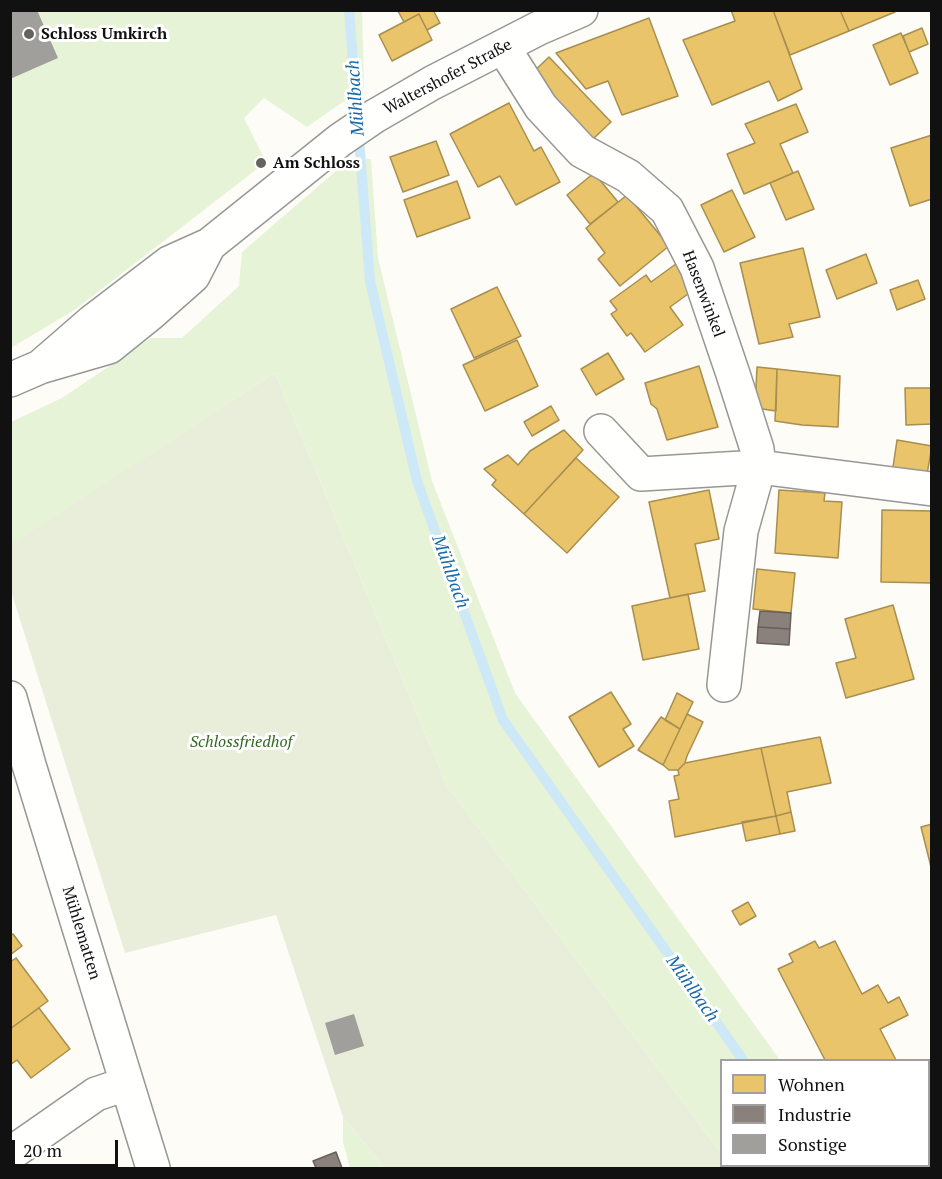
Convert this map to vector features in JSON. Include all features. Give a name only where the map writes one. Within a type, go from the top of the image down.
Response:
[{"type":"street","name":"Waltershofer Straße","points":[[10,380],[40,367],[109,347],[193,276],[209,245],[340,140],[375,116],[432,83],[539,28],[581,10]]},
{"type":"street","name":"Hasenwinkel","points":[[503,47],[542,107],[582,151],[628,176],[667,210],[697,268],[757,449],[759,467],[741,531],[724,685]]},
{"type":"street","points":[[602,431],[641,474],[759,467],[932,489]]},
{"type":"street","name":"Mühlematten","points":[[10,698],[20,768],[153,1168]]},
{"type":"street","points":[[10,1154],[96,1094],[126,1084]]},
{"type":"green space","points":[[11,11],[362,11],[364,87],[307,127],[264,98],[244,118],[266,162],[76,309],[11,348]]},
{"type":"green space","points":[[351,158],[371,159],[378,258],[432,481],[515,693],[779,1059],[720,1059],[720,1152],[447,786],[275,373],[11,545],[11,422],[62,398],[151,338],[182,338],[239,286],[242,252]]},
{"type":"green space","name":"Schlossfriedhof","points":[[275,373],[447,786],[720,1152],[720,1167],[733,1168],[385,1168],[343,1117],[276,915],[125,953],[11,591],[10,545]]},
{"type":"green space","points":[[343,1117],[385,1168],[350,1168],[343,1142]]},
{"type":"building: Wohnen","points":[[433,10],[440,23],[427,30],[419,14],[404,22],[398,11]]},
{"type":"building: Wohnen","points":[[731,10],[773,10],[802,89],[778,101],[769,81],[712,105],[683,40],[735,21]]},
{"type":"building: Wohnen","points":[[773,10],[840,10],[849,31],[790,55]]},
{"type":"building: Wohnen","points":[[840,10],[895,10],[895,12],[849,31]]},
{"type":"building: Wohnen","points":[[419,14],[432,40],[392,61],[379,35]]},
{"type":"building: Wohnen","points":[[649,18],[678,96],[622,115],[608,81],[586,89],[556,53]]},
{"type":"building: Wohnen","points":[[922,28],[928,44],[909,52],[903,36]]},
{"type":"building: Wohnen","points":[[901,33],[918,73],[890,85],[873,45]]},
{"type":"building: Wohnen","points":[[549,57],[611,122],[593,139],[531,74]]},
{"type":"building: Wohnen","points":[[509,103],[534,151],[541,147],[560,182],[516,205],[500,176],[478,187],[450,134]]},
{"type":"building: Wohnen","points":[[796,104],[808,132],[780,144],[793,173],[744,194],[727,154],[755,143],[745,124]]},
{"type":"building: Wohnen","points":[[932,135],[932,199],[910,206],[891,148]]},
{"type":"building: Wohnen","points":[[436,141],[449,175],[403,192],[390,157]]},
{"type":"building: Wohnen","points":[[798,171],[814,209],[786,220],[770,183]]},
{"type":"building: Wohnen","points":[[594,173],[618,202],[590,224],[567,195]]},
{"type":"building: Wohnen","points":[[457,181],[470,218],[417,237],[404,200]]},
{"type":"building: Wohnen","points":[[732,190],[755,237],[724,252],[701,205]]},
{"type":"building: Wohnen","points":[[627,195],[669,246],[620,286],[598,259],[605,253],[586,228]]},
{"type":"building: Wohnen","points":[[803,248],[820,317],[789,324],[793,337],[759,344],[740,263]]},
{"type":"building: Wohnen","points":[[866,254],[877,283],[837,299],[826,270]]},
{"type":"building: Wohnen","points":[[680,261],[699,286],[670,307],[683,325],[645,352],[631,333],[627,336],[611,314],[617,310],[610,301],[646,275],[651,282]]},
{"type":"building: Wohnen","points":[[918,280],[925,299],[897,310],[890,290]]},
{"type":"building: Wohnen","points":[[497,287],[521,336],[474,358],[451,309]]},
{"type":"building: Wohnen","points":[[517,340],[538,386],[485,411],[463,365]]},
{"type":"building: Wohnen","points":[[608,353],[624,379],[596,395],[581,369]]},
{"type":"building: Wohnen","points":[[699,366],[718,427],[667,440],[657,409],[651,404],[645,383]]},
{"type":"building: Wohnen","points":[[757,367],[777,369],[776,411],[755,408]]},
{"type":"building: Wohnen","points":[[777,369],[840,376],[838,427],[775,421]]},
{"type":"building: Wohnen","points":[[905,388],[932,388],[932,424],[906,425]]},
{"type":"building: Wohnen","points":[[551,406],[559,420],[532,436],[524,422]]},
{"type":"building: Wohnen","points":[[564,430],[583,450],[524,514],[492,485],[496,480],[484,469],[508,455],[518,465],[530,451]]},
{"type":"building: Wohnen","points":[[897,440],[932,446],[926,480],[892,474]]},
{"type":"building: Wohnen","points":[[576,458],[619,497],[567,553],[524,514]]},
{"type":"building: Wohnen","points":[[709,490],[719,539],[695,544],[705,591],[670,598],[649,502]]},
{"type":"building: Wohnen","points":[[779,490],[825,493],[824,501],[842,502],[838,558],[775,553]]},
{"type":"building: Wohnen","points":[[882,510],[932,511],[932,583],[881,582]]},
{"type":"building: Wohnen","points":[[757,569],[795,573],[791,613],[753,609]]},
{"type":"building: Wohnen","points":[[688,594],[699,649],[643,660],[632,606]]},
{"type":"building: Wohnen","points":[[893,605],[914,679],[846,698],[836,663],[856,658],[845,619]]},
{"type":"building: Wohnen","points":[[611,692],[631,724],[623,729],[634,746],[599,767],[569,717]]},
{"type":"building: Wohnen","points":[[677,693],[693,702],[680,729],[665,720]]},
{"type":"building: Wohnen","points":[[687,714],[703,722],[685,763],[678,770],[669,770],[663,765]]},
{"type":"building: Wohnen","points":[[661,717],[680,729],[663,765],[638,750]]},
{"type":"building: Wohnen","points":[[820,737],[831,783],[787,792],[791,812],[776,816],[761,748]]},
{"type":"building: Wohnen","points":[[761,748],[776,816],[675,837],[669,801],[679,799],[674,776],[679,775],[678,770],[685,763]]},
{"type":"building: Wohnen","points":[[791,812],[795,831],[780,834],[776,816]]},
{"type":"building: Wohnen","points":[[776,816],[780,834],[746,841],[742,822]]},
{"type":"building: Wohnen","points":[[932,824],[932,867],[931,867],[921,827]]},
{"type":"building: Wohnen","points":[[748,902],[756,916],[740,925],[732,911]]},
{"type":"building: Wohnen","points":[[13,934],[22,946],[10,955],[10,936]]},
{"type":"building: Wohnen","points":[[815,941],[819,948],[835,941],[862,994],[878,985],[888,1003],[899,997],[908,1015],[880,1029],[895,1059],[824,1059],[778,969],[793,962],[789,954]]},
{"type":"building: Wohnen","points":[[16,958],[48,1001],[10,1029],[10,962]]},
{"type":"building: Wohnen","points":[[39,1008],[70,1049],[31,1078],[17,1060],[10,1065],[10,1029]]},
{"type":"building: Industrie","points":[[760,611],[791,613],[790,629],[758,627]]},
{"type":"building: Industrie","points":[[758,627],[790,629],[789,645],[757,643]]},
{"type":"building: Industrie","points":[[336,1152],[342,1168],[316,1168],[313,1161]]},
{"type":"building: Sonstige","name":"Schloss Umkirch","points":[[10,10],[37,10],[58,58],[10,79]]},
{"type":"building: Sonstige","points":[[354,1014],[364,1046],[335,1055],[325,1023]]},
{"type":"waterway","name":"Mühlbach","points":[[349,10],[370,281],[417,481],[503,720],[742,1059]]},
{"type":"place","name":"Schloss Umkirch","points":[[29,34]]},
{"type":"place","name":"Am Schloss","points":[[261,163]]}]
